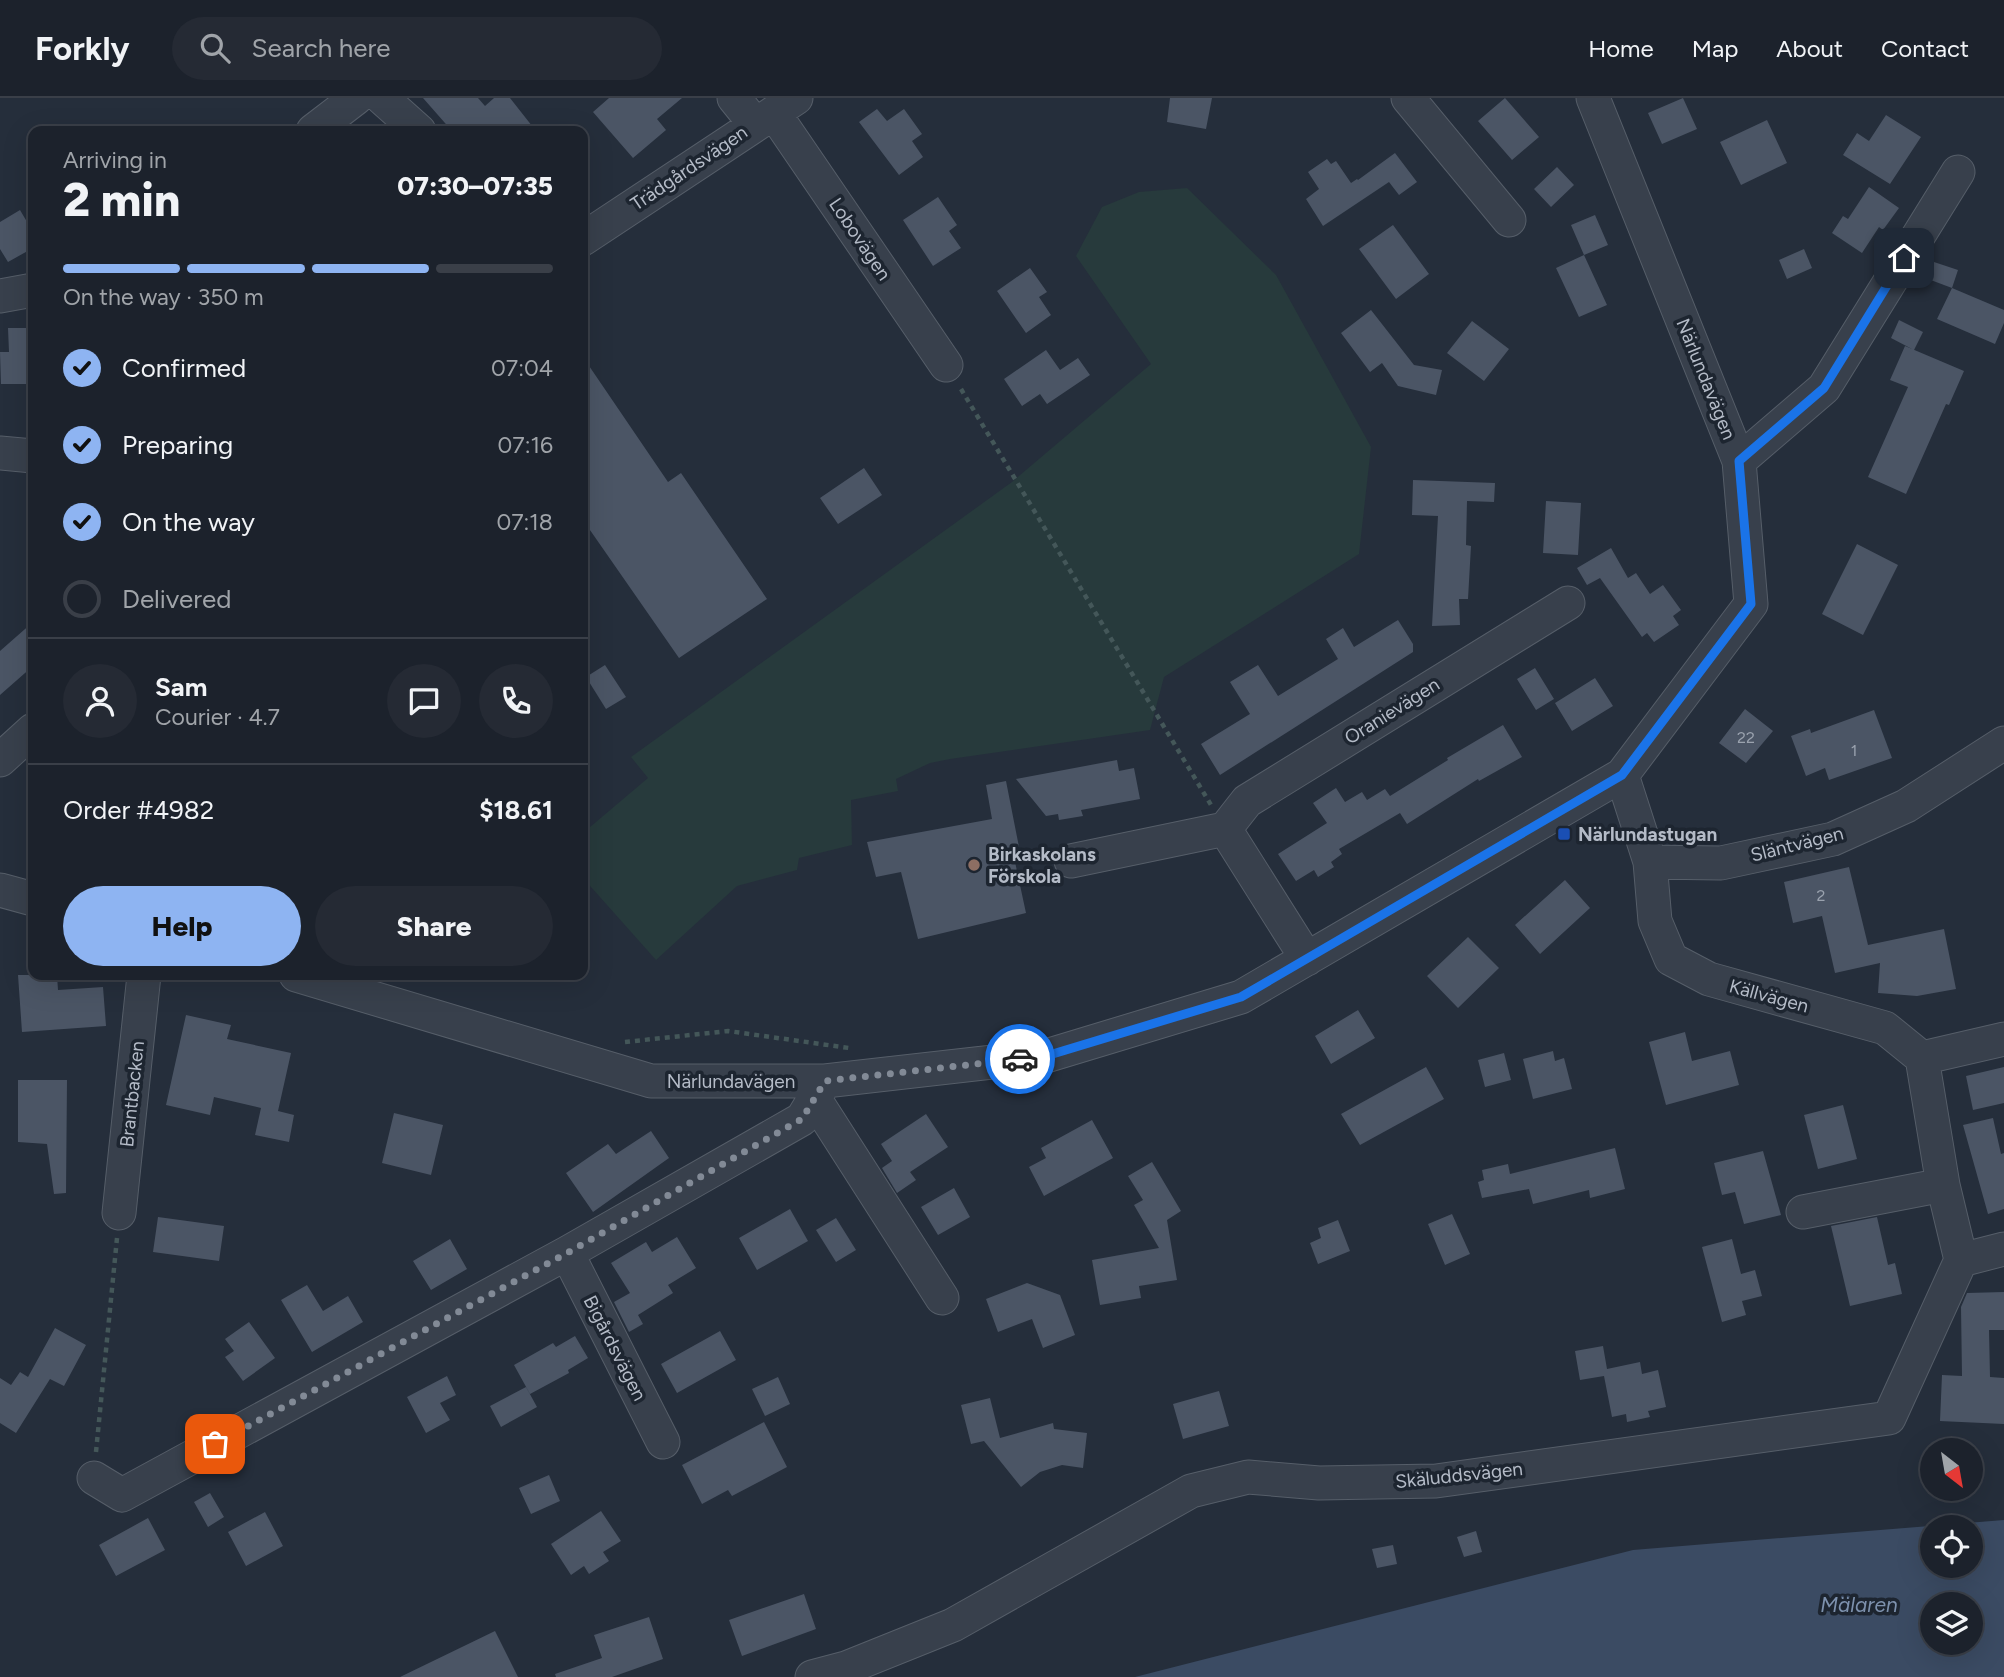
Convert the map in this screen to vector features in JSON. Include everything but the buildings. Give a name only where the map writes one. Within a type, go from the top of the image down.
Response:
[{"type":"street","points":[[319,126],[355,98]]},
{"type":"street","points":[[382,98],[413,126]]},
{"type":"street","name":"Lobovägen","points":[[734,98],[775,111],[946,365]]},
{"type":"street","points":[[1408,98],[1509,220]]},
{"type":"street","name":"Närlundavägen","points":[[313,980],[651,1081],[819,1090],[1046,1056],[1241,997],[1622,775],[1751,604],[1739,461],[1593,98]]},
{"type":"street","name":"Trädgårdsvägen","points":[[588,236],[775,111]]},
{"type":"street","points":[[1739,461],[1824,388],[1958,172]]},
{"type":"street","points":[[0,296],[28,291]]},
{"type":"street","points":[[0,453],[28,456]]},
{"type":"street","name":"Oranievägen","points":[[1225,829],[1247,801],[1569,603]]},
{"type":"street","points":[[0,761],[28,735]]},
{"type":"street","name":"Släntvägen","points":[[1650,862],[1721,863],[1833,839],[1906,806],[2004,743]]},
{"type":"street","name":"Källvägen","points":[[1622,775],[1650,862],[1655,921],[1671,959],[1709,979],[1885,1028],[1922,1058]]},
{"type":"street","points":[[1071,861],[1225,829],[1307,959]]},
{"type":"street","points":[[0,890],[28,898]]},
{"type":"street","name":"Brantbacken","points":[[119,1213],[144,980]]},
{"type":"street","points":[[2004,1039],[1922,1058],[1943,1185],[1961,1260],[2004,1249]]},
{"type":"street","points":[[94,1478],[122,1495],[567,1253],[802,1119],[819,1090],[942,1298]]},
{"type":"street","points":[[1803,1212],[1943,1185]]},
{"type":"street","name":"Bigårdsvägen","points":[[567,1253],[663,1442]]},
{"type":"street","name":"Skäluddsvägen","points":[[812,1677],[846,1668],[953,1625],[1191,1491],[1248,1477],[1319,1483],[1436,1481],[1889,1418],[1961,1260]]},
{"type":"path","points":[[946,365],[1225,829]]},
{"type":"path","points":[[617,1043],[728,1031],[861,1050]]},
{"type":"path","points":[[94,1478],[119,1213]]},
{"type":"shaded area","points":[[1187,188],[1276,275],[1371,447],[1359,554],[1164,677],[1150,730],[930,763],[896,779],[898,791],[851,800],[852,845],[799,858],[797,870],[737,886],[656,960],[588,884],[588,829],[648,778],[631,757],[1012,482],[1151,364],[1076,256],[1102,207],[1139,192]]},
{"type":"water","name":"Mälaren","points":[[2004,1520],[2004,1677],[1135,1677],[1633,1550],[1920,1527],[1920,1578],[1983,1578],[1983,1522]]},
{"type":"way so far","points":[[215,1444],[567,1253],[802,1119],[825,1081],[1020,1059]]},
{"type":"place","name":"Närlundastugan","points":[[1564,834]]},
{"type":"place","name":"Birkaskolans Förskola","points":[[974,865]]},
{"type":"route","points":[[1020,1059],[1046,1056],[1241,997],[1622,775],[1751,604],[1739,461],[1824,388],[1904,258]]}]
